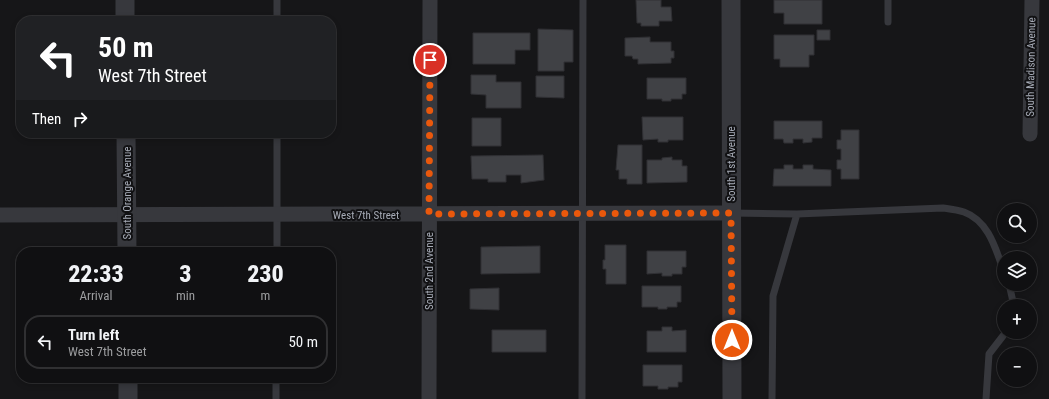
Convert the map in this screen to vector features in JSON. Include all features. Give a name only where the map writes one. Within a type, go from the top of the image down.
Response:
[{"type":"street","points":[[125,0],[125,16]]},
{"type":"street","name":"South 2nd Avenue","points":[[429,399],[430,0]]},
{"type":"street","name":"South 1st Avenue","points":[[731,0],[732,399]]},
{"type":"street","name":"South Madison Avenue","points":[[1030,134],[1032,0]]},
{"type":"street","name":"South Orange Avenue","points":[[126,138],[127,247]]},
{"type":"street","name":"West 7th Street","points":[[0,215],[731,213]]},
{"type":"street","points":[[128,383],[128,399]]},
{"type":"lane","points":[[277,0],[277,16]]},
{"type":"lane","points":[[582,399],[583,0]]},
{"type":"lane","points":[[888,0],[888,22]]},
{"type":"lane","points":[[277,138],[277,247]]},
{"type":"lane","points":[[731,213],[797,214],[943,208],[965,212],[983,224],[997,254]]},
{"type":"lane","points":[[772,399],[773,296],[776,281],[797,214]]},
{"type":"lane","points":[[986,399],[989,354],[1001,339]]},
{"type":"lane","points":[[276,383],[276,399]]},
{"type":"building","points":[[636,0],[661,0],[661,7],[671,7],[672,21],[659,21],[659,26],[641,26],[641,23],[637,23]]},
{"type":"building","points":[[774,0],[822,0],[822,24],[784,24],[784,13],[774,13]]},
{"type":"building","points":[[538,29],[573,30],[573,62],[564,62],[564,71],[538,71]]},
{"type":"building","points":[[817,30],[830,30],[830,40],[817,40]]},
{"type":"building","points":[[473,33],[530,33],[530,50],[515,50],[515,64],[473,64]]},
{"type":"building","points":[[774,35],[814,35],[814,55],[809,55],[809,67],[780,67],[780,59],[774,59]]},
{"type":"building","points":[[650,37],[650,42],[671,42],[671,51],[674,51],[674,58],[671,58],[671,63],[638,64],[638,59],[633,59],[632,56],[625,56],[625,38]]},
{"type":"building","points":[[471,75],[496,75],[496,82],[521,82],[521,108],[486,108],[486,95],[471,94]]},
{"type":"building","points":[[536,76],[564,76],[564,98],[536,97]]},
{"type":"building","points":[[647,78],[686,78],[686,94],[682,94],[682,99],[671,99],[671,101],[662,101],[662,99],[647,99]]},
{"type":"building","points":[[642,117],[683,117],[683,140],[658,142],[658,139],[643,140]]},
{"type":"building","points":[[472,118],[501,118],[501,146],[472,146]]},
{"type":"building","points":[[774,121],[822,121],[822,138],[812,138],[812,142],[803,143],[803,139],[793,139],[793,143],[784,143],[783,139],[774,139]]},
{"type":"building","points":[[841,130],[859,130],[859,179],[841,179],[841,169],[837,169],[837,160],[841,160],[841,149],[837,149],[837,140],[841,140]]},
{"type":"building","points":[[618,145],[642,145],[642,184],[627,184],[627,179],[619,179],[619,170],[616,170]]},
{"type":"building","points":[[543,155],[544,180],[521,183],[521,175],[506,175],[506,182],[488,182],[488,179],[472,179],[471,156]]},
{"type":"building","points":[[672,157],[672,160],[682,160],[682,166],[687,166],[687,182],[647,183],[647,160],[662,160],[662,158]]},
{"type":"building","points":[[784,165],[793,165],[793,169],[803,169],[803,165],[813,165],[813,169],[831,170],[831,186],[773,186],[774,169],[784,169]]},
{"type":"building","points":[[605,245],[626,245],[626,284],[606,284],[606,269],[603,269],[603,260],[605,260]]},
{"type":"building","points":[[540,246],[540,273],[481,274],[481,247]]},
{"type":"building","points":[[647,251],[686,251],[686,267],[682,267],[682,274],[672,274],[672,276],[662,276],[662,273],[647,274]]},
{"type":"building","points":[[642,286],[681,286],[681,302],[677,302],[677,307],[667,307],[667,309],[658,309],[658,307],[642,307]]},
{"type":"building","points":[[499,288],[499,310],[470,309],[470,289]]},
{"type":"building","points":[[662,327],[672,327],[672,331],[686,330],[686,352],[647,352],[647,331],[662,331]]},
{"type":"building","points":[[492,330],[546,330],[546,352],[492,352]]},
{"type":"building","points":[[643,365],[682,365],[682,382],[678,382],[678,387],[668,387],[668,389],[658,389],[658,386],[643,386]]},
{"type":"route","points":[[430,60],[429,214],[731,213],[732,340]]}]
